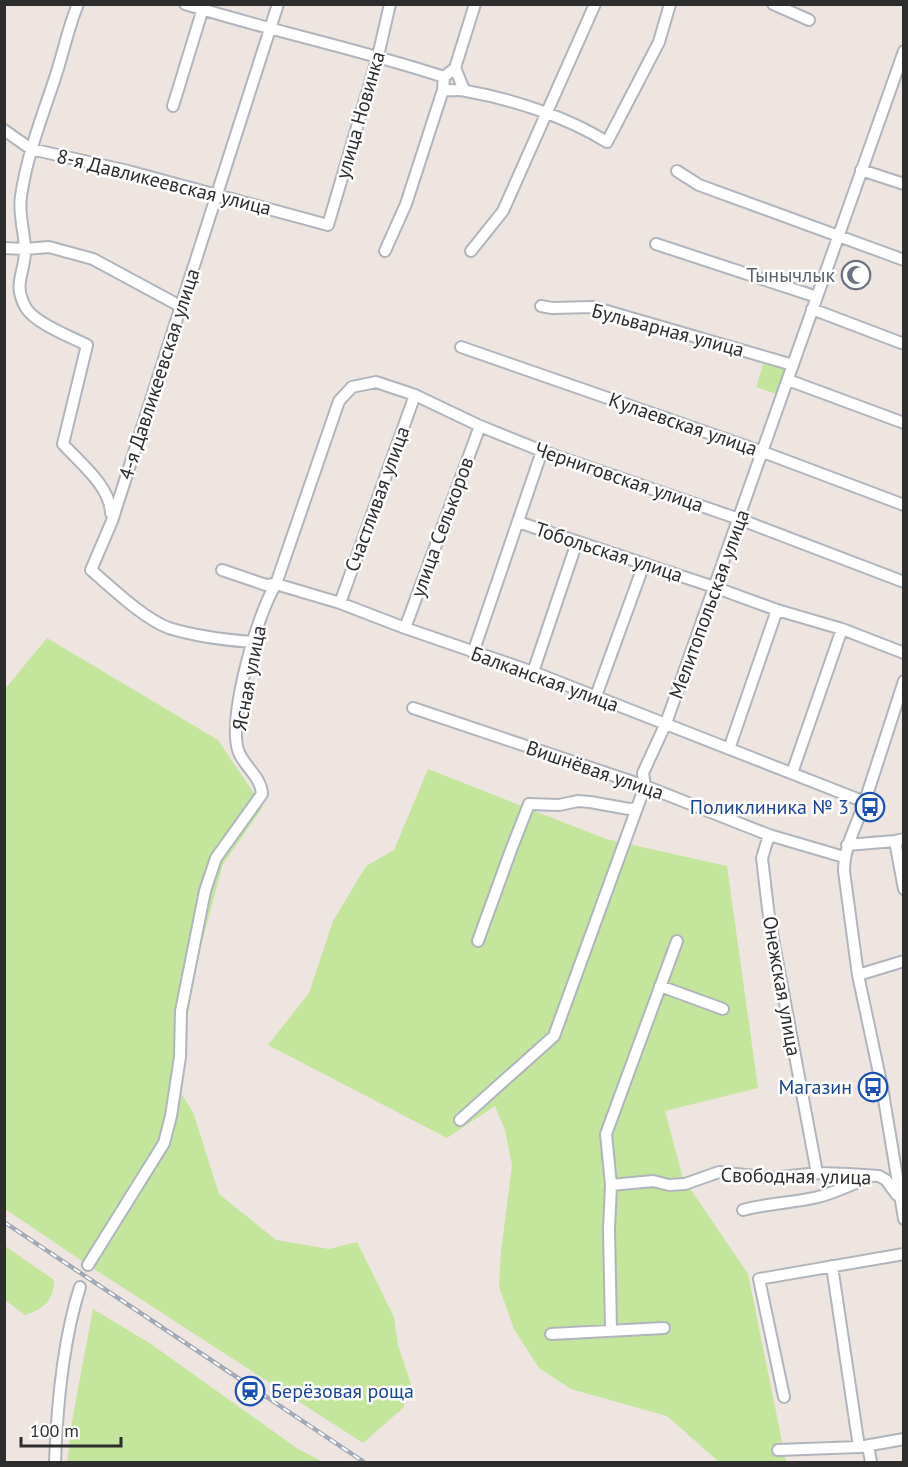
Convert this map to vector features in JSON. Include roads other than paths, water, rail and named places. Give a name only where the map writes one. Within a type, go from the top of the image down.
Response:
[{"type":"street","points":[[78,4],[31,149],[20,199],[25,249],[24,263],[18,279],[20,293],[29,312],[87,345],[63,444],[97,481],[111,501],[112,521]]},
{"type":"street","points":[[185,4],[378,56],[444,77]]},
{"type":"street","name":"4-я Давликеевская улица","points":[[252,642],[219,639],[168,628],[131,605],[91,570],[112,521],[278,4]]},
{"type":"street","name":"улица Новинка","points":[[328,225],[378,56],[390,4]]},
{"type":"street","points":[[385,251],[406,204],[443,90],[444,77],[455,68],[475,4]]},
{"type":"street","points":[[471,251],[502,211],[595,4]]},
{"type":"street","points":[[443,90],[464,90],[548,113],[607,142],[659,42],[670,4]]},
{"type":"street","points":[[773,4],[809,20]]},
{"type":"street","points":[[173,106],[203,7]]},
{"type":"street","name":"Мелитопольская улица","points":[[460,1120],[554,1036],[645,786],[643,773],[666,723],[903,51]]},
{"type":"street","points":[[455,68],[464,90]]},
{"type":"street","name":"8-я Давликеевская улица","points":[[4,130],[31,149],[128,171],[328,225]]},
{"type":"street","points":[[861,170],[903,184]]},
{"type":"street","points":[[676,171],[699,185],[903,260]]},
{"type":"street","points":[[656,244],[817,297]]},
{"type":"street","points":[[4,248],[49,247],[93,260],[180,306]]},
{"type":"street","name":"Бульварная улица","points":[[541,306],[593,307],[793,364]]},
{"type":"street","points":[[812,309],[903,344]]},
{"type":"street","name":"Кулаевская улица","points":[[461,347],[763,452],[903,505]]},
{"type":"street","points":[[788,380],[903,423]]},
{"type":"street","name":"Черниговская улица","points":[[339,400],[352,387],[376,382],[415,395],[480,426],[542,451],[739,519],[903,582]]},
{"type":"street","name":"Счастливая улица","points":[[340,603],[415,395]]},
{"type":"street","name":"Ясная улица","points":[[88,1265],[164,1143],[171,1116],[180,1057],[181,1011],[205,891],[216,858],[262,794],[261,785],[238,751],[235,727],[252,642],[268,596],[276,584],[339,400]]},
{"type":"street","name":"улица Селькоров","points":[[405,628],[480,426]]},
{"type":"street","points":[[473,653],[542,451]]},
{"type":"street","name":"Тобольская улица","points":[[518,522],[777,610],[842,629],[903,653]]},
{"type":"street","points":[[533,672],[577,542]]},
{"type":"street","points":[[596,696],[644,564]]},
{"type":"street","name":"Балканская улица","points":[[222,570],[266,585],[276,584],[340,603],[473,653],[533,672],[865,802]]},
{"type":"street","points":[[729,749],[777,610]]},
{"type":"street","points":[[792,773],[842,629]]},
{"type":"street","points":[[903,681],[865,802],[844,857],[846,898],[858,975],[896,1159],[903,1219]]},
{"type":"street","name":"Вишнёвая улица","points":[[413,708],[645,786],[769,835],[844,857]]},
{"type":"street","points":[[478,941],[530,804],[559,805],[590,801],[629,809],[637,808]]},
{"type":"street","name":"Онежская улица","points":[[769,835],[762,858],[769,917],[817,1173]]},
{"type":"street","points":[[847,845],[899,840],[903,889]]},
{"type":"street","points":[[611,1329],[609,1229],[611,1185],[606,1134],[677,942]]},
{"type":"street","points":[[858,975],[903,961]]},
{"type":"street","points":[[660,986],[723,1008]]},
{"type":"street","points":[[744,1210],[764,1204],[825,1195],[886,1173],[896,1159]]},
{"type":"street","name":"Свободная улица","points":[[611,1185],[653,1181],[669,1185],[685,1184],[719,1172],[773,1178],[817,1173],[875,1176],[891,1186],[900,1201]]},
{"type":"street","points":[[784,1397],[759,1279],[903,1254]]},
{"type":"street","points":[[832,1266],[864,1446],[872,1462]]},
{"type":"street","points":[[55,1462],[70,1316],[80,1287]]},
{"type":"street","points":[[551,1334],[611,1329],[664,1328]]},
{"type":"street","points":[[778,1450],[864,1446],[903,1439]]},
{"type":"railway","points":[[4,1222],[364,1462]]},
{"type":"place","name":"Тынычлык","points":[[856,275]]},
{"type":"place","name":"Поликлиника № 3","points":[[870,807]]},
{"type":"place","name":"Магазин","points":[[873,1087]]},
{"type":"place","name":"Берёзовая роща","points":[[250,1391]]}]
